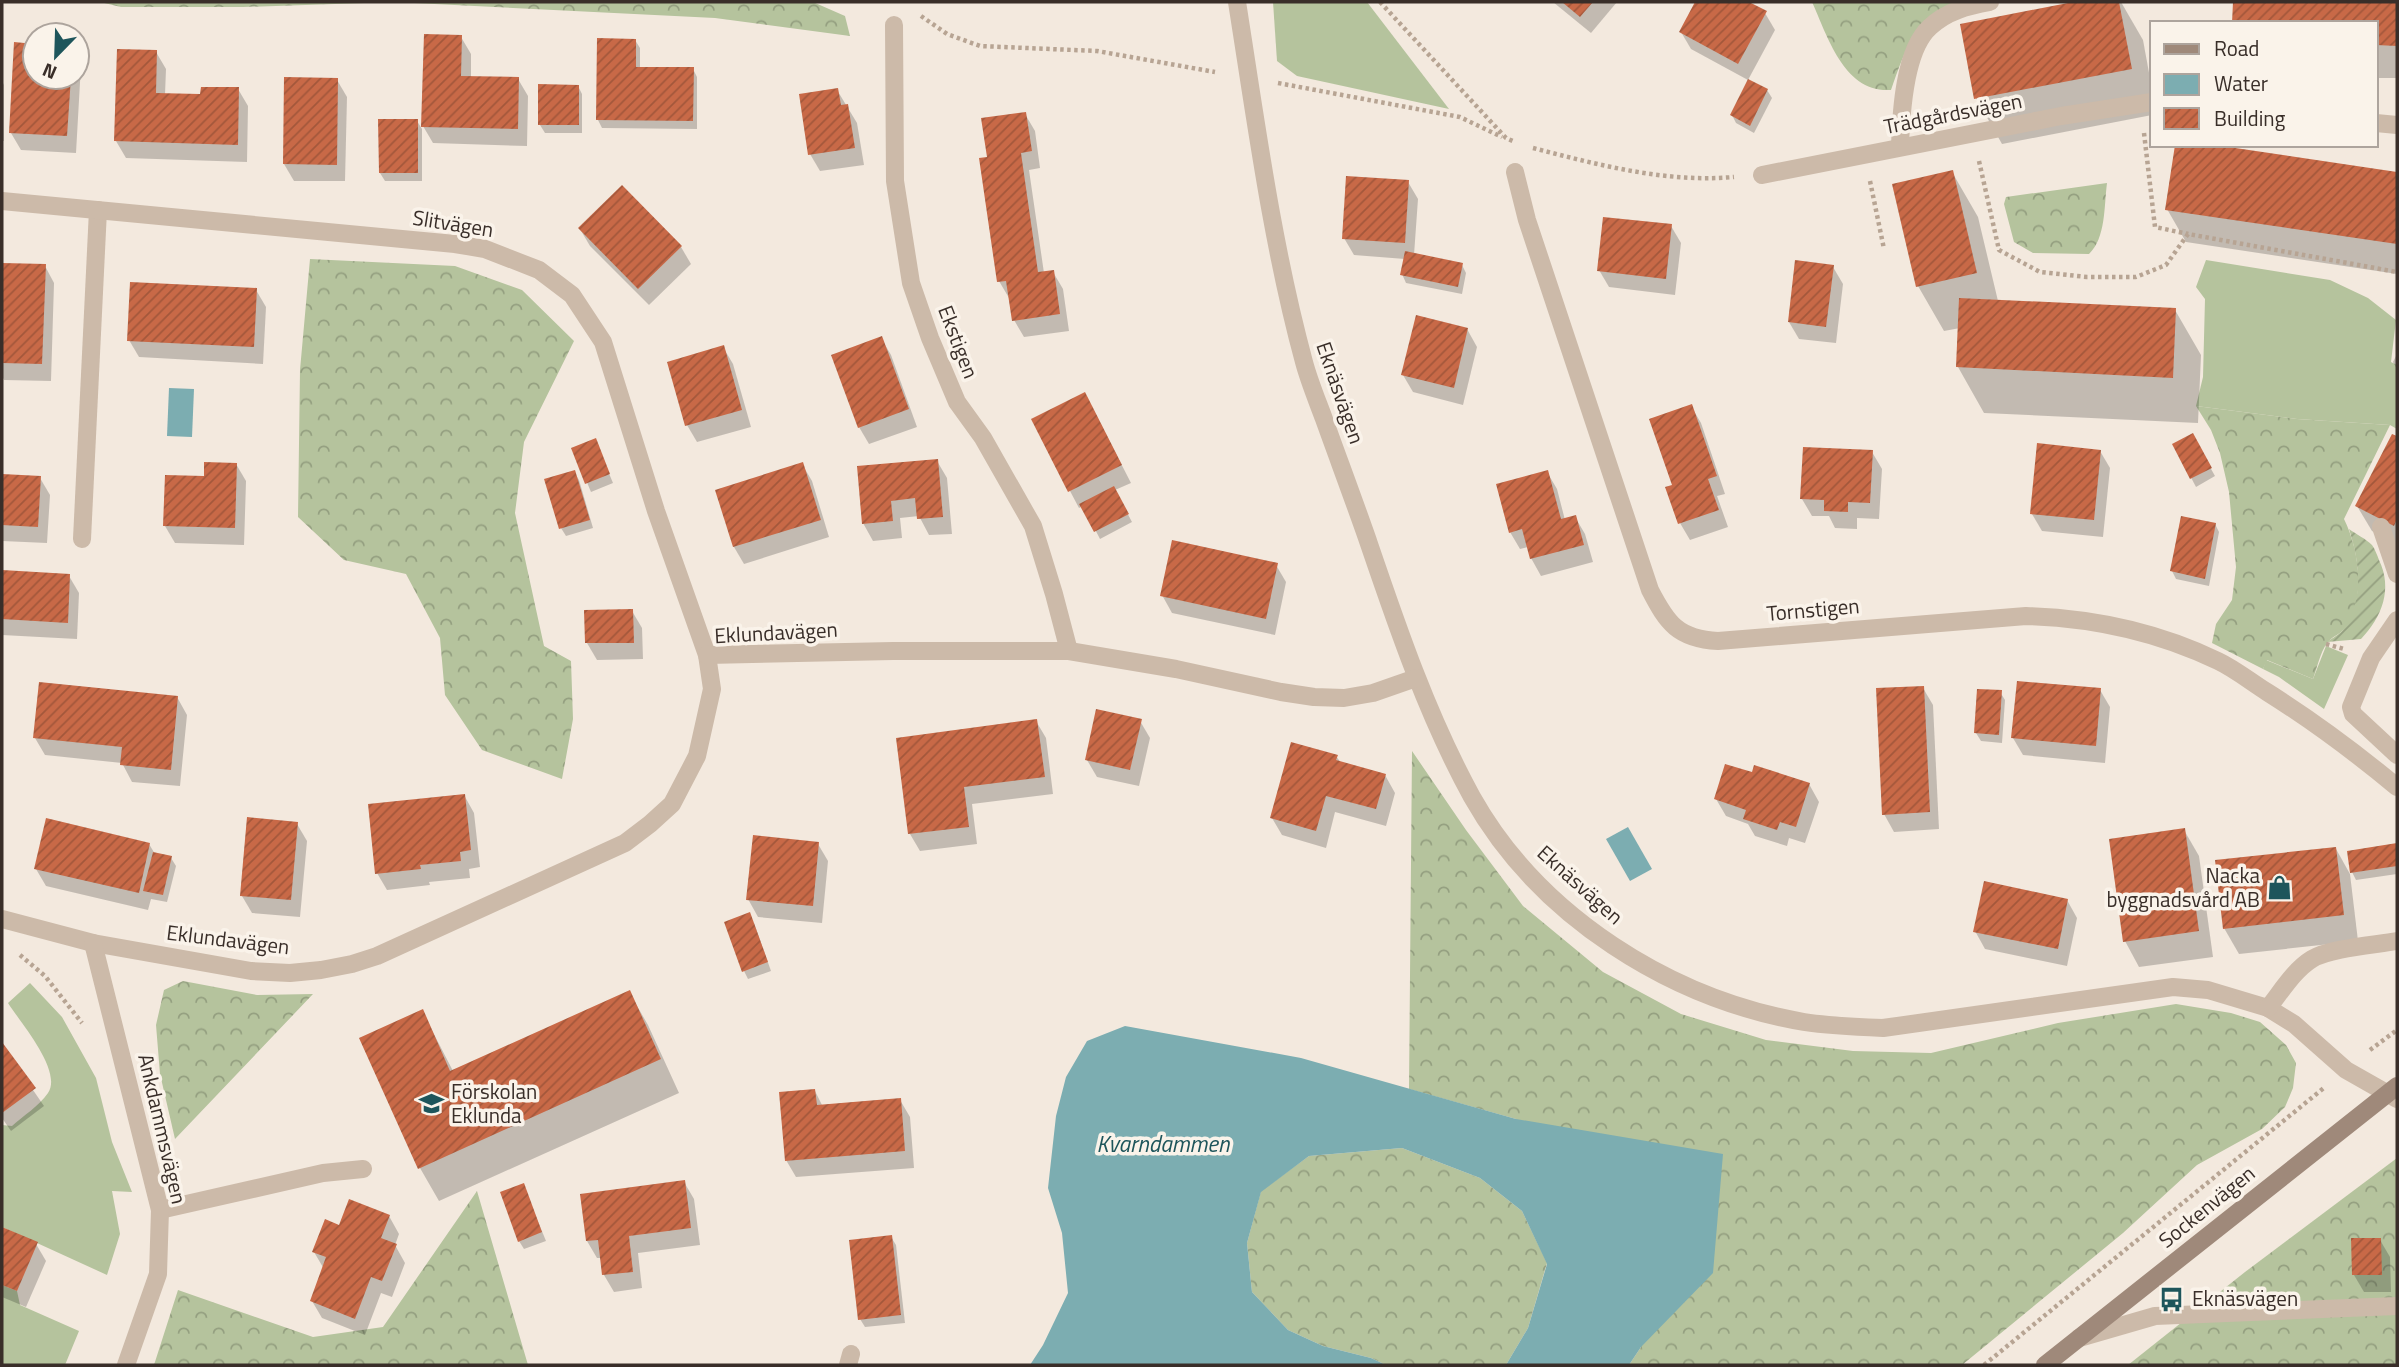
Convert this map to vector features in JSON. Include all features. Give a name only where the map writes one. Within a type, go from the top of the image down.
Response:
[{"type":"street","name":"Eknäsvägen","points":[[1237,2],[1268,202],[1304,364],[1416,678],[1472,796],[1498,838],[1539,884],[1580,921],[1621,951],[1711,997],[1802,1022],[1872,1028],[2173,987],[2207,990],[2268,1008],[2294,1024],[2346,1070],[2395,1092]]},
{"type":"street","points":[[1900,147],[1905,84],[1923,34],[1953,11],[1990,2]]},
{"type":"street","name":"Ekstigen","points":[[894,25],[895,181],[911,283],[930,338],[957,402],[983,438],[1033,526],[1069,651]]},
{"type":"street","name":"Trädgårdsvägen","points":[[1762,175],[1972,133],[2150,102]]},
{"type":"street","points":[[2378,123],[2397,125]]},
{"type":"street","name":"Tornstigen","points":[[1515,172],[1527,220],[1650,590],[1660,610],[1678,631],[1698,640],[1718,641],[2026,616],[2071,617],[2108,623],[2161,637],[2221,662],[2353,750],[2397,787]]},
{"type":"street","name":"Slitvägen","points":[[2,201],[455,244],[485,249],[539,270],[572,295],[603,342],[656,511],[706,655]]},
{"type":"street","points":[[82,539],[98,210]]},
{"type":"street","points":[[2381,527],[2397,574]]},
{"type":"street","points":[[2397,620],[2371,658],[2351,708],[2353,714],[2397,755]]},
{"type":"street","name":"Eklundavägen","points":[[2,919],[93,943],[251,971],[290,973],[352,964],[377,956],[625,843],[672,804],[697,757],[712,690],[706,655],[1069,651],[1185,670],[1281,692],[1344,698],[1373,693],[1416,678]]},
{"type":"street","points":[[2268,1008],[2312,959],[2339,951],[2397,941]]},
{"type":"street","name":"Ankdammsvägen","points":[[93,943],[160,1210],[158,1275],[125,1365]]},
{"type":"street","name":"Sockenvägen","points":[[2045,1365],[2395,1092]]},
{"type":"street","points":[[160,1210],[323,1173],[363,1169]]},
{"type":"street","points":[[2079,1338],[2155,1316],[2397,1306]]},
{"type":"path","points":[[1380,2],[1506,138]]},
{"type":"path","points":[[919,15],[947,34],[980,46],[1097,51],[1215,72]]},
{"type":"path","points":[[1279,83],[1460,117],[1522,145],[1617,169],[1704,180],[1762,175]]},
{"type":"path","points":[[2143,127],[2155,227],[2397,272]]},
{"type":"path","points":[[1972,133],[1999,250],[2040,272],[2087,277],[2136,277],[2166,265],[2188,234]]},
{"type":"path","points":[[1869,177],[1884,249]]},
{"type":"path","points":[[2326,644],[2342,650],[2348,649]]},
{"type":"path","points":[[19,954],[45,976],[84,1026]]},
{"type":"path","points":[[1984,1365],[2286,1117],[2397,1030]]},
{"type":"green space","points":[[100,2],[394,2],[243,7],[121,7]]},
{"type":"green space","points":[[394,2],[813,2],[845,16],[850,36],[715,18]]},
{"type":"green space","points":[[1273,2],[1367,2],[1449,109],[1297,76],[1277,61]]},
{"type":"green space","points":[[1812,2],[1957,2],[1942,10],[1921,28],[1907,49],[1891,90],[1875,89],[1850,73],[1832,46]]},
{"type":"green space","points":[[2107,183],[2099,239],[2089,254],[2033,253],[2014,242],[2004,204],[2006,197]]},
{"type":"green space","points":[[310,259],[455,266],[522,290],[574,341],[524,442],[515,513],[544,646],[571,661],[573,719],[562,779],[482,750],[445,695],[440,638],[406,574],[344,560],[298,517],[300,370]]},
{"type":"green space","points":[[2206,260],[2330,280],[2368,298],[2396,320],[2391,362],[2397,365],[2397,429],[2390,425],[2297,419],[2196,406],[2203,377],[2205,299],[2196,287]]},
{"type":"green space","points":[[2196,406],[2297,419],[2390,425],[2344,519],[2357,560],[2356,604],[2344,629],[2325,647],[2313,679],[2267,660],[2263,669],[2212,643],[2216,624],[2232,600],[2236,567],[2229,492],[2220,453],[2211,430]]},
{"type":"green space","points":[[2349,529],[2370,543],[2375,550],[2383,571],[2385,592],[2380,612],[2361,639],[2327,642],[2343,630],[2355,605],[2357,566]]},
{"type":"green space","points":[[2326,646],[2348,655],[2324,709],[2263,669],[2266,660],[2313,679]]},
{"type":"green space","points":[[1412,751],[1523,906],[1603,972],[1681,1014],[1766,1040],[1853,1051],[1931,1053],[2058,1023],[2176,1004],[2231,1013],[2260,1022],[2286,1045],[2296,1063],[2293,1088],[2285,1107],[2262,1129],[2197,1165],[2123,1233],[1962,1365],[1629,1365],[1641,1347],[1516,1119],[1409,1089]]},
{"type":"green space","points":[[183,981],[257,995],[313,994],[175,1139],[160,1074],[156,1025],[164,990]]},
{"type":"green space","points":[[30,983],[62,1017],[96,1078],[112,1142],[132,1192],[112,1191],[120,1234],[107,1275],[2,1227],[2,1125],[12,1126],[31,1111],[48,1093],[51,1084],[45,1060],[8,1003]]},
{"type":"green space","points":[[1402,1148],[1480,1178],[1522,1211],[1547,1263],[1528,1328],[1506,1365],[1386,1365],[1371,1358],[1323,1346],[1288,1330],[1252,1292],[1247,1243],[1261,1191],[1309,1156]]},
{"type":"green space","points":[[2397,1158],[2397,1365],[2128,1365],[2245,1272]]},
{"type":"green space","points":[[477,1191],[528,1365],[154,1365],[178,1290],[313,1337],[383,1327]]},
{"type":"green space","points":[[2,1285],[17,1291],[20,1305],[79,1331],[65,1365],[2,1365]]},
{"type":"water","points":[[169,388],[194,389],[192,437],[167,436]]},
{"type":"water","points":[[1628,827],[1652,869],[1630,881],[1606,839]]},
{"type":"water","name":"Kvarndammen","points":[[1125,1026],[1301,1058],[1516,1119],[1723,1154],[1713,1273],[1641,1347],[1629,1365],[1506,1365],[1528,1328],[1547,1264],[1522,1211],[1480,1178],[1402,1148],[1309,1156],[1261,1192],[1247,1243],[1252,1292],[1288,1330],[1323,1346],[1371,1358],[1386,1365],[1030,1365],[1043,1345],[1068,1293],[1062,1233],[1048,1188],[1056,1116],[1066,1077],[1087,1041]]},
{"type":"building","points":[[1562,2],[1593,2],[1580,17]]},
{"type":"building","points":[[1695,2],[1749,2],[1767,11],[1738,64],[1679,32]]},
{"type":"building","points":[[2073,2],[2119,2],[2132,69],[1974,99],[1960,24]]},
{"type":"building","points":[[2233,2],[2397,2],[2397,46],[2378,45],[2378,21],[2232,21]]},
{"type":"building","points":[[424,34],[462,35],[461,76],[519,77],[518,129],[421,127]]},
{"type":"building","points":[[597,38],[636,39],[636,67],[694,67],[693,121],[596,120]]},
{"type":"building","points":[[14,42],[21,43],[21,91],[70,91],[67,136],[9,133]]},
{"type":"building","points":[[117,49],[157,50],[156,93],[200,94],[201,87],[239,87],[238,145],[114,141]]},
{"type":"building","points":[[284,77],[338,78],[337,165],[283,164]]},
{"type":"building","points":[[1748,79],[1768,89],[1750,126],[1730,115]]},
{"type":"building","points":[[538,84],[579,85],[579,125],[538,125]]},
{"type":"building","points":[[838,88],[841,105],[848,104],[855,148],[808,155],[799,94]]},
{"type":"building","points":[[1026,112],[1032,151],[1021,153],[1038,272],[1054,270],[1060,314],[1012,321],[1006,281],[997,282],[979,158],[987,157],[981,118]]},
{"type":"building","points":[[378,119],[418,119],[418,173],[379,173]]},
{"type":"building","points":[[2175,147],[2228,147],[2397,172],[2397,244],[2165,210]]},
{"type":"building","points":[[1953,170],[1977,273],[1916,287],[1892,184]]},
{"type":"building","points":[[1346,176],[1409,180],[1405,243],[1342,239]]},
{"type":"building","points":[[622,185],[682,246],[638,289],[578,228]]},
{"type":"building","points":[[1603,217],[1672,224],[1666,279],[1597,271]]},
{"type":"building","points":[[1405,251],[1463,263],[1458,287],[1400,275]]},
{"type":"building","points":[[1795,260],[1834,265],[1826,327],[1788,322]]},
{"type":"building","points":[[2,263],[46,264],[42,364],[2,363]]},
{"type":"building","points":[[130,282],[257,288],[254,347],[127,341]]},
{"type":"building","points":[[1959,298],[2176,308],[2173,378],[1956,367]]},
{"type":"building","points":[[1416,315],[1468,328],[1454,388],[1401,375]]},
{"type":"building","points":[[882,336],[909,409],[858,428],[831,355]]},
{"type":"building","points":[[724,345],[742,410],[685,426],[667,362]]},
{"type":"building","points":[[1085,392],[1122,465],[1068,492],[1031,419]]},
{"type":"building","points":[[1692,404],[1717,476],[1708,479],[1719,510],[1678,524],[1665,487],[1672,485],[1649,419]]},
{"type":"building","points":[[2193,433],[2212,468],[2190,479],[2172,444]]},
{"type":"building","points":[[2392,434],[2397,436],[2397,519],[2394,526],[2355,506]]},
{"type":"building","points":[[596,438],[610,474],[585,484],[571,448]]},
{"type":"building","points":[[2037,443],[2101,450],[2094,520],[2030,514]]},
{"type":"building","points":[[1803,447],[1873,450],[1870,503],[1848,502],[1848,512],[1824,511],[1824,500],[1800,499]]},
{"type":"building","points":[[938,459],[943,517],[917,519],[915,498],[891,501],[893,521],[862,524],[857,466]]},
{"type":"building","points":[[204,462],[237,463],[235,528],[163,526],[165,475],[204,476]]},
{"type":"building","points":[[803,462],[821,520],[733,547],[715,490]]},
{"type":"building","points":[[575,470],[590,520],[559,529],[544,479]]},
{"type":"building","points":[[1548,470],[1561,519],[1576,515],[1584,545],[1530,559],[1522,529],[1509,533],[1496,484]]},
{"type":"building","points":[[2,474],[41,476],[38,527],[2,525]]},
{"type":"building","points":[[1114,486],[1129,514],[1094,532],[1079,504]]},
{"type":"building","points":[[2181,516],[2216,523],[2205,579],[2170,571]]},
{"type":"building","points":[[1172,540],[1278,563],[1266,619],[1160,596]]},
{"type":"building","points":[[2,570],[70,574],[68,623],[2,619]]},
{"type":"building","points":[[633,609],[634,643],[585,643],[584,610]]},
{"type":"building","points":[[2017,681],[2101,688],[2096,746],[2011,738]]},
{"type":"building","points":[[39,682],[178,696],[171,770],[120,765],[122,747],[33,738]]},
{"type":"building","points":[[1924,686],[1930,812],[1882,815],[1876,688]]},
{"type":"building","points":[[1977,689],[2002,690],[1999,735],[1974,733]]},
{"type":"building","points":[[1096,709],[1142,719],[1130,770],[1085,760]]},
{"type":"building","points":[[1037,719],[1045,777],[964,787],[969,827],[908,834],[896,738]]},
{"type":"building","points":[[1291,742],[1338,755],[1336,760],[1386,774],[1376,809],[1326,796],[1316,831],[1270,818]]},
{"type":"building","points":[[1725,764],[1752,772],[1754,765],[1810,783],[1796,827],[1780,822],[1777,830],[1743,819],[1746,810],[1714,799]]},
{"type":"building","points":[[465,794],[471,850],[460,852],[461,861],[420,865],[421,869],[375,874],[368,804]]},
{"type":"building","points":[[247,817],[298,822],[291,900],[240,896]]},
{"type":"building","points":[[46,818],[150,843],[139,893],[34,869]]},
{"type":"building","points":[[2185,828],[2199,931],[2123,942],[2109,839]]},
{"type":"building","points":[[753,835],[819,842],[813,906],[746,900]]},
{"type":"building","points":[[2397,843],[2397,866],[2350,873],[2347,851]]},
{"type":"building","name":"Nacka byggnadsvård AB","points":[[2336,847],[2344,915],[2223,929],[2215,860]]},
{"type":"building","points":[[153,852],[172,856],[163,895],[143,891]]},
{"type":"building","points":[[1984,881],[2068,899],[2058,949],[1973,932]]},
{"type":"building","points":[[750,912],[768,962],[742,972],[724,922]]},
{"type":"building","points":[[630,990],[661,1059],[418,1169],[359,1038],[423,1009],[450,1071]]},
{"type":"building","points":[[2,1042],[36,1088],[2,1113]]},
{"type":"building","points":[[815,1089],[817,1105],[901,1098],[905,1151],[785,1161],[779,1092]]},
{"type":"building","points":[[685,1180],[691,1228],[629,1236],[633,1272],[602,1275],[598,1240],[586,1241],[580,1194]]},
{"type":"building","points":[[524,1183],[542,1232],[518,1242],[500,1192]]},
{"type":"building","points":[[349,1199],[390,1215],[381,1238],[397,1244],[382,1281],[371,1277],[355,1319],[310,1301],[326,1257],[312,1252],[325,1219],[339,1225]]},
{"type":"building","points":[[2,1227],[38,1242],[17,1291],[2,1285]]},
{"type":"building","points":[[892,1235],[901,1315],[858,1320],[849,1240]]},
{"type":"building","points":[[2351,1238],[2381,1238],[2382,1275],[2352,1275]]},
{"type":"place","name":"Nacka byggnadsvård AB","points":[[2280,888]]},
{"type":"place","name":"Förskolan Eklunda","points":[[431,1104]]},
{"type":"place","name":"Eknäsvägen","points":[[2172,1299]]}]
